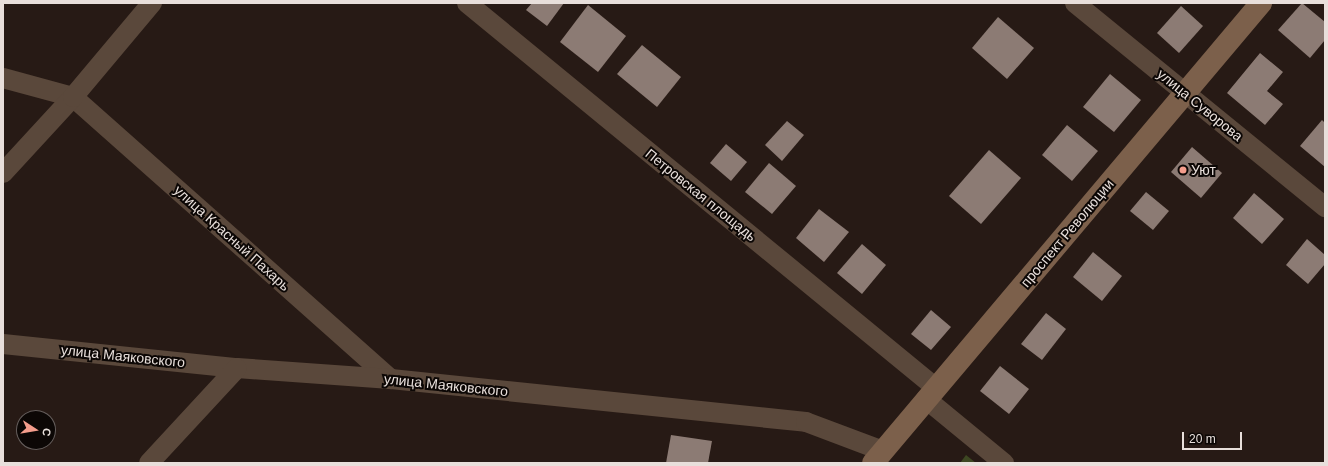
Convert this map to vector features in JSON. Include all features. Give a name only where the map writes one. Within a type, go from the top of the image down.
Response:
[{"type":"street","points":[[3,173],[73,97],[152,3]]},
{"type":"street","name":"Петровская площадь","points":[[467,3],[931,394],[1004,463]]},
{"type":"street","name":"улица Суворова","points":[[1075,3],[1325,207]]},
{"type":"street","name":"проспект Революции","points":[[878,457],[1261,3]]},
{"type":"street","name":"улица Красный Пахарь","points":[[3,78],[73,97],[391,379]]},
{"type":"street","name":"улица Маяковского","points":[[3,344],[237,368],[391,379],[806,422],[878,457]]},
{"type":"street","points":[[149,463],[237,368]]},
{"type":"green space","points":[[966,455],[976,463],[960,463]]},
{"type":"building","points":[[532,3],[564,3],[547,26],[526,10]]},
{"type":"building","points":[[1302,3],[1325,22],[1325,40],[1310,58],[1278,30]]},
{"type":"building","points":[[588,5],[626,36],[598,72],[560,42]]},
{"type":"building","points":[[1181,6],[1203,26],[1179,53],[1157,33]]},
{"type":"building","points":[[998,17],[1034,48],[1007,79],[972,48]]},
{"type":"building","points":[[642,45],[681,77],[657,107],[617,74]]},
{"type":"building","points":[[1260,53],[1283,72],[1267,91],[1283,104],[1265,125],[1227,93]]},
{"type":"building","points":[[1110,74],[1141,100],[1114,132],[1083,107]]},
{"type":"building","points":[[1322,120],[1325,123],[1325,167],[1300,146]]},
{"type":"building","points":[[787,121],[804,135],[782,161],[765,145]]},
{"type":"building","points":[[1067,125],[1098,151],[1072,181],[1042,155]]},
{"type":"building","points":[[726,144],[747,162],[731,181],[710,163]]},
{"type":"building","points":[[1192,147],[1222,173],[1201,198],[1171,172]]},
{"type":"building","points":[[989,150],[1021,178],[981,224],[949,196]]},
{"type":"building","points":[[769,163],[796,186],[772,214],[745,192]]},
{"type":"building","points":[[1146,192],[1169,211],[1153,230],[1130,211]]},
{"type":"building","points":[[1254,193],[1284,219],[1262,244],[1233,218]]},
{"type":"building","points":[[819,209],[849,232],[824,262],[796,238]]},
{"type":"building","points":[[1307,239],[1325,255],[1325,264],[1308,284],[1286,265]]},
{"type":"building","points":[[862,244],[886,265],[862,294],[837,273]]},
{"type":"building","points":[[1093,252],[1122,276],[1102,301],[1073,277]]},
{"type":"building","points":[[931,310],[951,327],[931,350],[911,334]]},
{"type":"building","points":[[1046,313],[1066,329],[1042,360],[1021,344]]},
{"type":"building","points":[[1000,366],[1029,389],[1009,414],[980,391]]},
{"type":"building","points":[[671,435],[712,441],[708,463],[666,463]]},
{"type":"place","name":"Уют","points":[[1183,170]]}]
